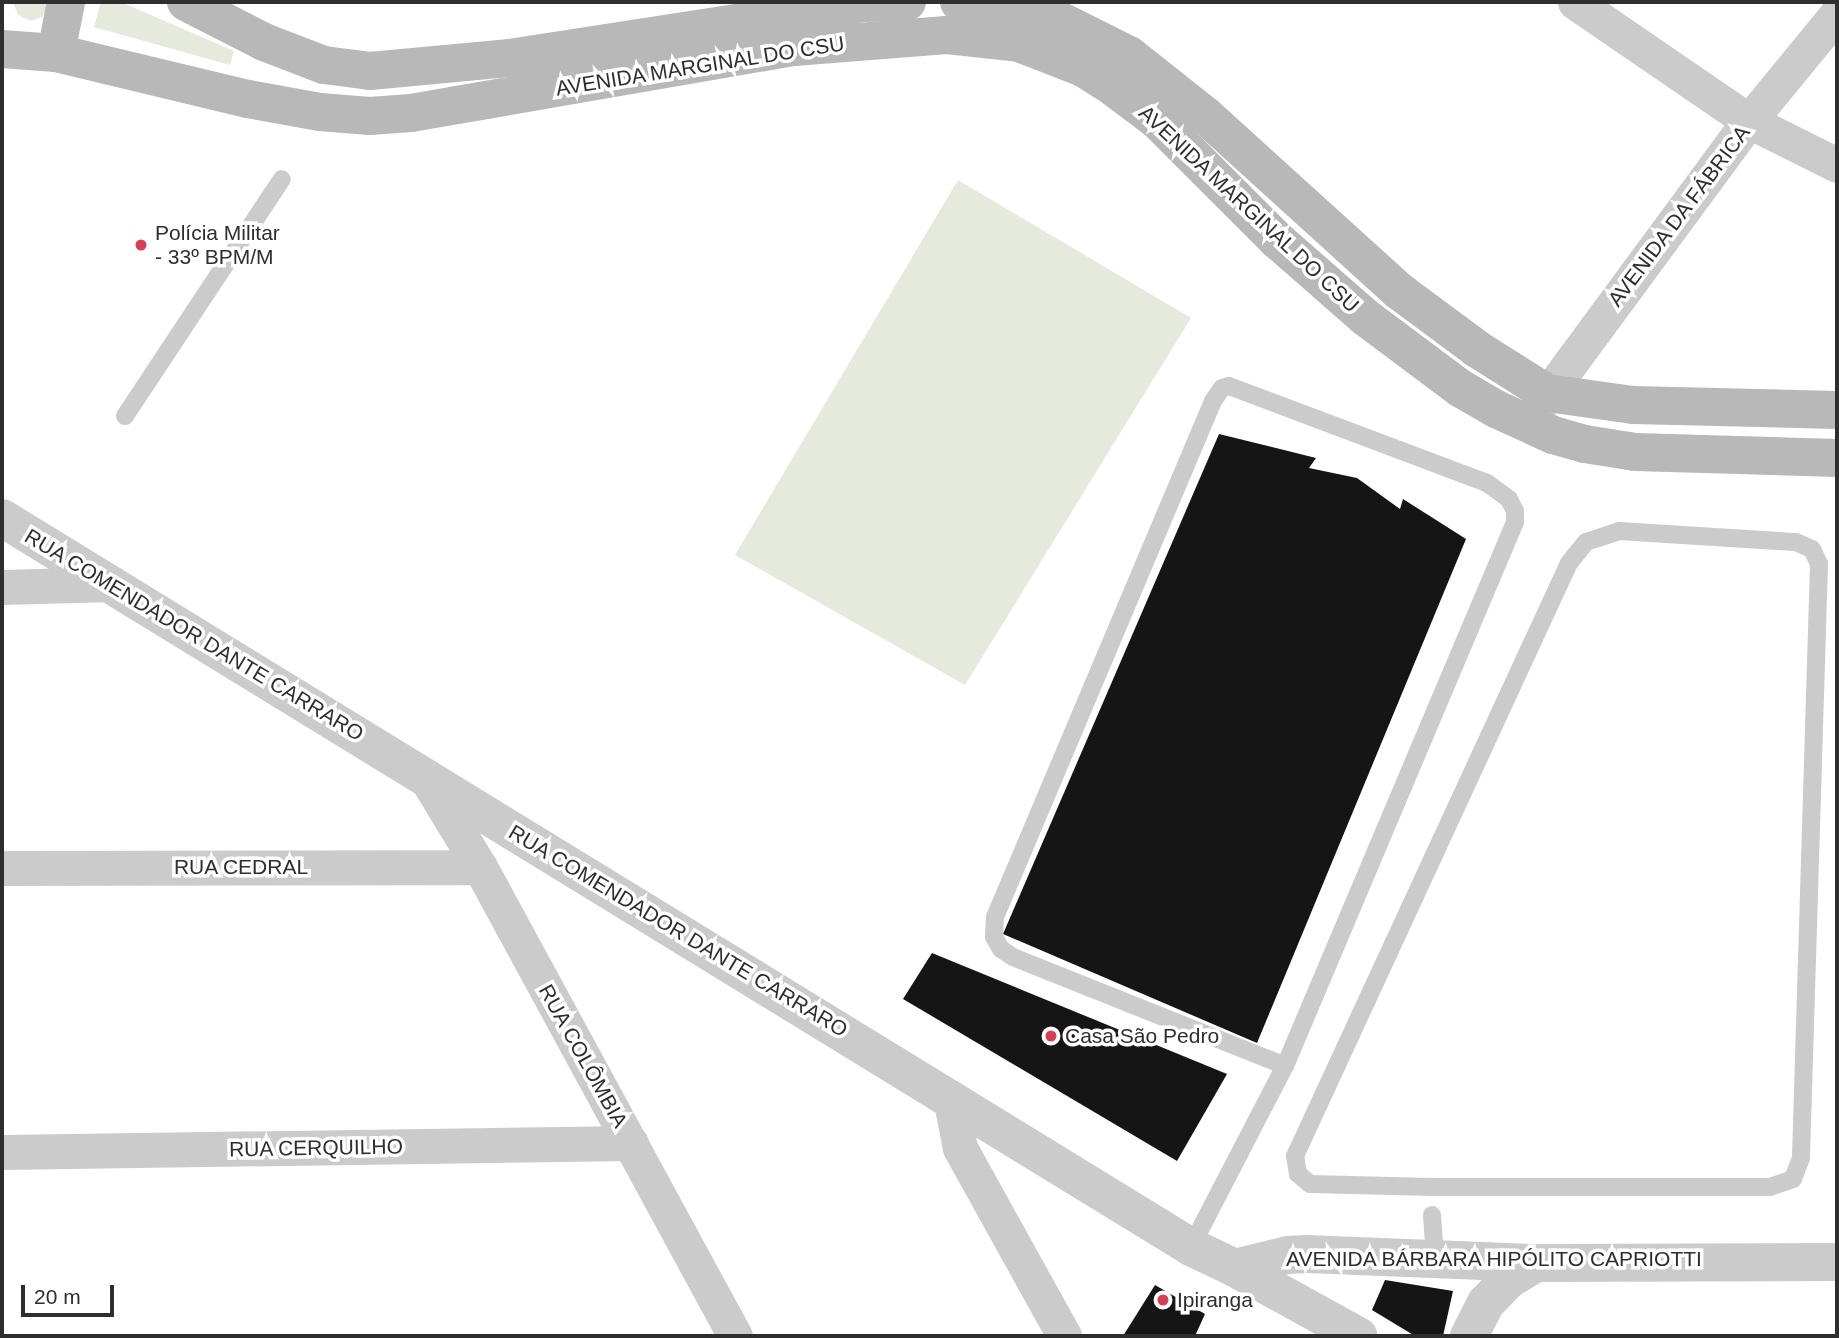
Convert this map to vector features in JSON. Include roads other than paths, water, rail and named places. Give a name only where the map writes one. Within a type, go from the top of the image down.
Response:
[{"type":"main road","points":[[56,53],[66,2]]},
{"type":"main road","name":"AVENIDA MARGINAL DO CSU","points":[[186,2],[273,46],[324,65],[370,71],[510,58],[865,3],[907,2]]},
{"type":"main road","name":"AVENIDA MARGINAL DO CSU","points":[[959,2],[1015,5],[1091,34],[1129,55],[1206,116],[1399,291],[1478,349],[1537,408]]},
{"type":"main road","name":"AVENIDA MARGINAL DO CSU","points":[[2,49],[56,53],[248,100],[320,112],[370,116],[411,113],[794,47],[947,35],[1019,43],[1083,68],[1114,87],[1157,120],[1277,240],[1365,317],[1460,388],[1537,408]]},
{"type":"main road","points":[[1537,408],[1633,405],[1837,410]]},
{"type":"main road","points":[[1537,408],[1585,444],[1635,452],[1837,458]]},
{"type":"street","points":[[1575,2],[1749,121],[1837,165]]},
{"type":"street","name":"AVENIDA DA FÁBRICA","points":[[1537,408],[1749,121],[1837,14]]},
{"type":"street","name":"RUA COMENDADOR DANTE CARRARO","points":[[2,518],[1191,1247],[1236,1268],[1358,1336]]},
{"type":"street","points":[[2,587],[113,584]]},
{"type":"street","name":"RUA COLÔMBIA","points":[[426,778],[481,867],[735,1336]]},
{"type":"street","name":"RUA CEDRAL","points":[[2,868],[481,867]]},
{"type":"street","points":[[950,1097],[960,1148],[1064,1336]]},
{"type":"street","name":"RUA CERQUILHO","points":[[2,1152],[631,1143]]},
{"type":"street","name":"AVENIDA BÁRBARA HIPÓLITO CAPRIOTTI","points":[[1236,1268],[1288,1255],[1307,1254],[1435,1256],[1536,1263],[1809,1259],[1837,1262]]},
{"type":"street","points":[[1469,1336],[1486,1303],[1508,1280],[1536,1263]]},
{"type":"lane","points":[[125,416],[282,179]]},
{"type":"lane","points":[[1191,1247],[1285,1066],[1515,522],[1515,511],[1509,499],[1487,483],[1229,386],[1216,394],[995,917],[994,937],[1001,948],[1013,957],[1285,1066]]},
{"type":"lane","points":[[1619,531],[1796,542],[1812,549],[1819,564],[1801,1158],[1793,1179],[1770,1187],[1432,1187],[1310,1184],[1298,1174],[1295,1156],[1569,563],[1586,542],[1619,531]]},
{"type":"lane","points":[[1432,1215],[1435,1256]]},
{"type":"place","name":"Polícia Militar - 33º BPM/M","points":[[141,245]]},
{"type":"place","name":"Casa São Pedro","points":[[1051,1036]]},
{"type":"place","name":"Ipiranga","points":[[1163,1300]]}]
